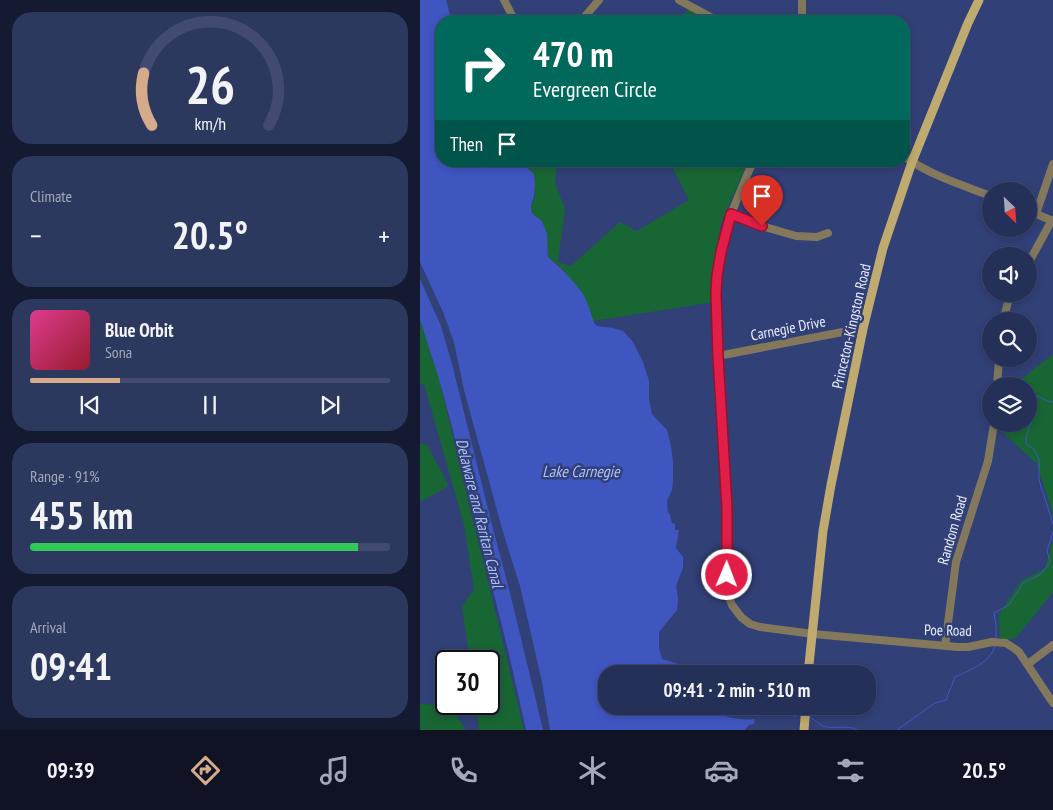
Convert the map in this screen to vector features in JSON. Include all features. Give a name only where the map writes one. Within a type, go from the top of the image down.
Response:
[{"type":"main road","name":"Princeton-Kingston Road","points":[[809,665],[831,481],[863,330],[883,248],[912,162],[979,0]]},
{"type":"main road","points":[[804,728],[805,715]]},
{"type":"street","points":[[504,0],[512,15]]},
{"type":"street","points":[[586,15],[598,0]]},
{"type":"street","points":[[679,0],[707,15]]},
{"type":"street","points":[[802,0],[802,15]]},
{"type":"street","points":[[912,162],[932,173],[982,192]]},
{"type":"street","points":[[1038,199],[1053,164]]},
{"type":"street","name":"Poe Road","points":[[750,167],[731,214],[724,238],[717,276],[716,320],[727,508],[727,590],[732,605],[746,621],[760,627],[813,634],[945,646],[968,647],[995,642],[1006,643],[1019,652],[1053,703]]},
{"type":"street","points":[[731,214],[796,236],[817,237],[828,233]]},
{"type":"street","points":[[1037,247],[1052,220],[1038,215]]},
{"type":"street","name":"Carnegie Drive","points":[[718,356],[853,330],[863,330]]},
{"type":"street","name":"Random Road","points":[[945,646],[956,562],[988,461],[993,432]]},
{"type":"street","points":[[1028,664],[1053,645]]},
{"type":"green space","points":[[694,5],[708,15],[683,15]]},
{"type":"green space","points":[[526,167],[556,167],[555,183],[565,209],[558,262],[571,266],[620,222],[637,231],[689,200],[672,167],[745,167],[720,226],[715,302],[593,321],[582,292],[557,264],[548,257],[547,234],[542,221],[531,211],[531,205],[535,196],[534,174]]},
{"type":"green space","points":[[420,320],[439,379],[524,730],[479,730],[477,715],[500,715],[500,650],[468,650],[462,607],[474,589],[464,525],[424,384],[420,384]]},
{"type":"green space","points":[[1053,355],[1053,515],[1037,464],[1002,432],[1037,432],[1037,377],[1024,377]]},
{"type":"green space","points":[[420,443],[427,445],[449,486],[420,502]]},
{"type":"green space","points":[[1053,539],[1053,592],[1016,638],[1000,641],[999,614],[1021,581],[1045,568]]},
{"type":"green space","points":[[420,704],[435,705],[435,715],[456,715],[466,730],[420,730]]},
{"type":"water","name":"Lake Carnegie","points":[[420,0],[446,0],[450,15],[435,15],[435,167],[526,167],[534,174],[535,185],[531,211],[542,221],[547,234],[548,257],[581,291],[597,326],[623,331],[633,342],[643,362],[649,381],[649,400],[652,414],[667,430],[671,446],[673,481],[672,490],[667,501],[668,512],[672,523],[675,524],[675,530],[679,530],[676,548],[683,557],[683,568],[676,586],[677,610],[659,632],[659,648],[662,659],[680,665],[598,665],[598,715],[723,715],[742,719],[755,719],[754,724],[749,725],[745,730],[550,730],[542,682],[520,586],[503,532],[464,390],[454,342],[443,312],[420,262]]},
{"type":"water","name":"Delaware and Raritan Canal","points":[[420,279],[441,326],[452,364],[543,730],[526,730],[509,654],[450,419],[420,320]]},
{"type":"waterway","points":[[1053,402],[1038,396],[1033,402],[1032,418],[1026,444],[1034,449],[1039,459],[1039,480],[1053,524]]},
{"type":"waterway","points":[[996,640],[994,613],[1009,605],[1023,583],[1041,574],[1050,562],[1047,551],[1053,532]]},
{"type":"waterway","points":[[897,730],[935,703],[946,700],[955,677],[973,669],[984,661],[989,657],[995,646]]},
{"type":"waterway","points":[[809,717],[823,726],[849,727],[857,730]]},
{"type":"route","points":[[727,575],[727,508],[716,320],[717,276],[724,238],[731,214],[762,226]]}]
